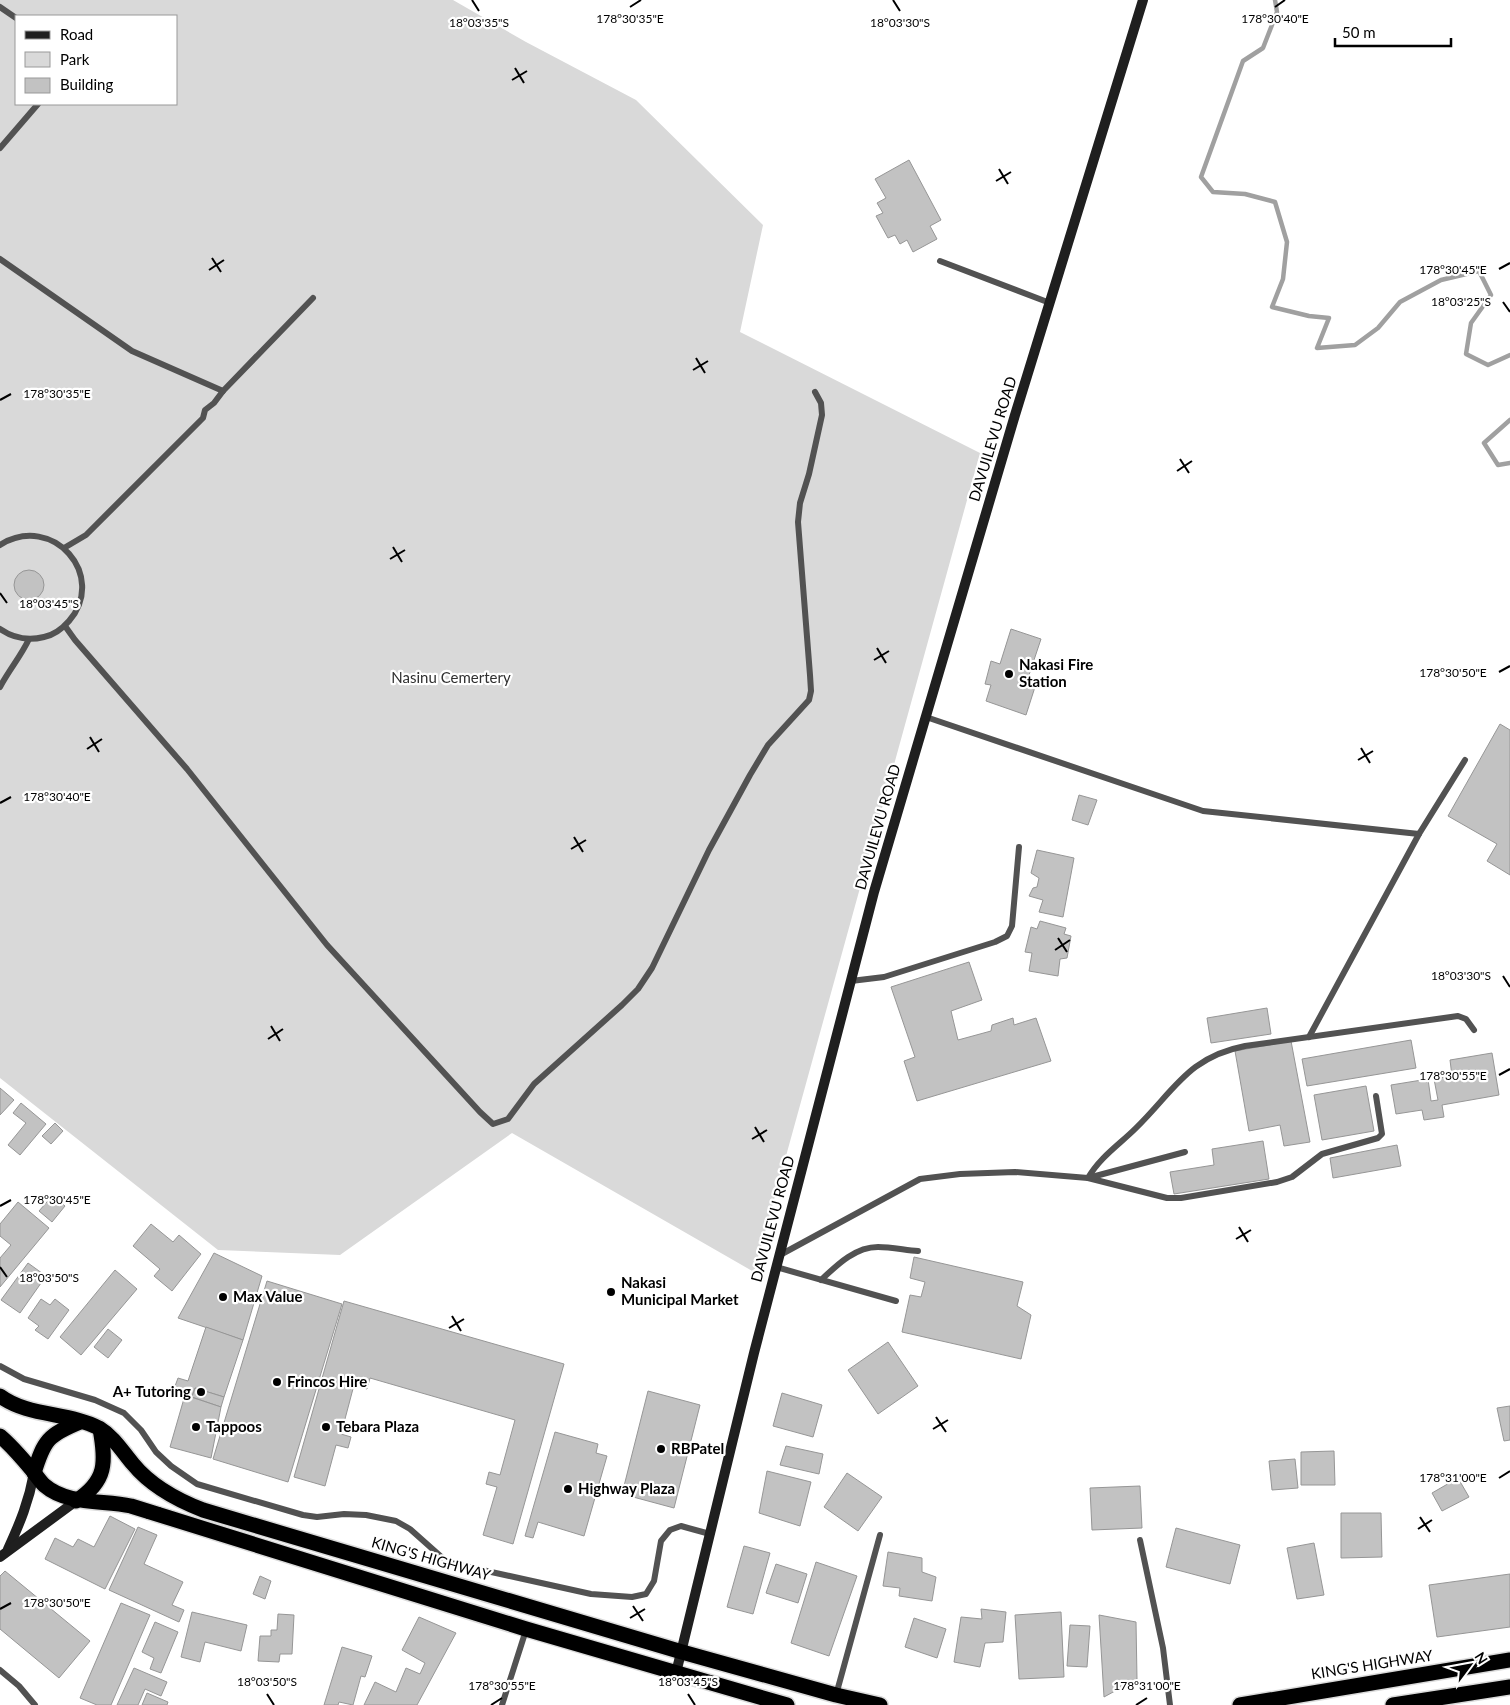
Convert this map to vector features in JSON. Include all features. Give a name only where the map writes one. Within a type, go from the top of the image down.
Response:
[{"type":"highway","name":"KING'S HIGHWAY","points":[[0,1396],[21,1406],[100,1429],[120,1446],[132,1464],[148,1480],[184,1503],[203,1510],[682,1652],[836,1695],[880,1705]]},
{"type":"highway","points":[[34,1473],[41,1449],[45,1444],[55,1433],[80,1422]]},
{"type":"highway","points":[[76,1501],[90,1491],[97,1483],[101,1472],[104,1456],[100,1429]]},
{"type":"highway","points":[[0,1436],[21,1456],[43,1485],[58,1494],[76,1501],[98,1501],[130,1506],[526,1629],[787,1705]]},
{"type":"highway","name":"KING'S HIGHWAY","points":[[1240,1705],[1510,1660]]},
{"type":"highway","points":[[1393,1705],[1510,1687]]},
{"type":"street","name":"DAVUILEVU ROAD","points":[[676,1673],[751,1363],[874,892],[1050,303],[1143,0]]},
{"type":"street","points":[[4,1554],[24,1516],[34,1473]]},
{"type":"street","points":[[4,1554],[76,1501]]},
{"type":"lane","points":[[0,7],[15,17]]},
{"type":"lane","points":[[0,148],[37,105]]},
{"type":"lane","points":[[0,259],[132,351],[223,391]]},
{"type":"lane","points":[[940,261],[1050,303]]},
{"type":"lane","points":[[64,548],[86,535],[198,424],[203,418],[205,410],[214,403],[223,391],[313,298]]},
{"type":"lane","points":[[65,626],[187,769],[283,892],[353,974],[493,1124],[508,1119],[534,1084],[638,989],[652,968],[709,850],[768,745],[809,700],[811,691],[798,522],[800,503],[809,474],[822,415],[821,403],[815,392]]},
{"type":"lane","points":[[0,545],[20,536],[36,536],[51,540],[64,548],[72,557],[78,568],[82,593],[76,611],[65,626],[48,636],[29,639],[12,635],[0,628]]},
{"type":"lane","points":[[0,687],[7,673],[22,655],[29,639]]},
{"type":"lane","points":[[926,717],[1203,811],[1419,834]]},
{"type":"lane","points":[[1310,1037],[1419,834],[1464,760]]},
{"type":"lane","points":[[851,981],[884,977],[995,942],[1007,936],[1012,926],[1019,847]]},
{"type":"lane","points":[[1088,1178],[1103,1158],[1138,1127],[1181,1078],[1206,1059],[1218,1053],[1238,1047],[1458,1016],[1466,1019],[1474,1030]]},
{"type":"lane","points":[[780,1256],[920,1179],[960,1174],[1015,1172],[1088,1178],[1167,1198],[1181,1198],[1277,1182],[1292,1177],[1322,1154],[1378,1138],[1382,1134],[1376,1096]]},
{"type":"lane","points":[[1088,1178],[1185,1152]]},
{"type":"lane","points":[[821,1280],[838,1264],[858,1251],[877,1247],[918,1251]]},
{"type":"lane","points":[[776,1267],[896,1301]]},
{"type":"lane","points":[[0,1366],[24,1379],[95,1400],[124,1413],[141,1430],[156,1452],[171,1466],[197,1484],[303,1516],[366,1515],[396,1521],[421,1537],[446,1560],[477,1570],[591,1594],[632,1598],[646,1594],[654,1581],[660,1540],[670,1530],[681,1526],[710,1534]]},
{"type":"lane","points":[[836,1695],[880,1535]]},
{"type":"lane","points":[[1140,1540],[1162,1648],[1170,1705]]},
{"type":"lane","points":[[502,1705],[526,1629]]},
{"type":"lane","points":[[0,1670],[19,1686],[35,1705]]},
{"type":"green space","name":"Nasinu Cemertery","points":[[0,0],[453,0],[526,42],[636,100],[763,225],[740,332],[980,453],[754,1272],[512,1133],[340,1255],[218,1250],[0,1078]]},
{"type":"building","points":[[909,160],[941,220],[930,226],[937,239],[913,252],[907,240],[900,244],[895,235],[888,238],[876,216],[883,213],[877,203],[886,198],[875,179]]},
{"type":"building","points":[[29,570],[40,574],[44,585],[40,596],[29,600],[18,596],[14,585],[18,574]]},
{"type":"building","name":"Nakasi Fire Station","points":[[1011,629],[1041,639],[1026,684],[1035,687],[1026,715],[986,701],[991,685],[985,684],[991,661],[1000,664]]},
{"type":"building","points":[[1500,724],[1510,730],[1510,875],[1487,861],[1497,844],[1448,816]]},
{"type":"building","points":[[1079,795],[1097,800],[1088,825],[1072,820]]},
{"type":"building","points":[[1037,850],[1074,858],[1063,917],[1039,912],[1043,900],[1029,896],[1033,888],[1037,887],[1039,878],[1031,873]]},
{"type":"building","points":[[1040,921],[1066,928],[1064,934],[1071,936],[1067,958],[1060,959],[1058,976],[1029,971],[1032,953],[1025,952],[1031,927],[1037,929]]},
{"type":"building","points":[[969,962],[982,1000],[951,1011],[958,1040],[991,1031],[992,1025],[1013,1018],[1014,1025],[1036,1018],[1051,1061],[917,1101],[904,1061],[915,1057],[891,987]]},
{"type":"building","points":[[1267,1008],[1271,1034],[1211,1043],[1207,1018]]},
{"type":"building","points":[[1411,1040],[1416,1068],[1307,1086],[1302,1059]]},
{"type":"building","points":[[1291,1041],[1310,1142],[1284,1146],[1280,1125],[1249,1131],[1235,1051]]},
{"type":"building","points":[[1492,1053],[1499,1095],[1442,1105],[1444,1117],[1424,1120],[1422,1110],[1396,1114],[1391,1085],[1428,1079],[1431,1101],[1438,1100],[1434,1079],[1452,1076],[1450,1060]]},
{"type":"building","points":[[1366,1086],[1374,1131],[1322,1140],[1314,1095]]},
{"type":"building","points":[[0,1088],[14,1100],[0,1115]]},
{"type":"building","points":[[21,1103],[46,1124],[20,1155],[8,1145],[26,1123],[13,1113]]},
{"type":"building","points":[[55,1123],[63,1131],[51,1144],[42,1136]]},
{"type":"building","points":[[1263,1141],[1269,1179],[1174,1194],[1170,1172],[1214,1165],[1212,1149]]},
{"type":"building","points":[[1397,1145],[1401,1166],[1333,1178],[1330,1158]]},
{"type":"building","points":[[53,1195],[65,1206],[52,1222],[39,1211]]},
{"type":"building","points":[[18,1202],[49,1228],[0,1287],[0,1258],[11,1245],[0,1236],[0,1224]]},
{"type":"building","points":[[151,1224],[173,1242],[179,1235],[201,1254],[172,1291],[154,1276],[160,1269],[133,1246]]},
{"type":"building","name":"Max Value","points":[[214,1253],[262,1276],[243,1340],[178,1318]]},
{"type":"building","points":[[914,1257],[1023,1282],[1017,1306],[1031,1315],[1021,1359],[902,1332],[910,1295],[921,1297],[925,1282],[910,1278]]},
{"type":"building","points":[[28,1263],[46,1276],[20,1313],[1,1300]]},
{"type":"building","points":[[115,1270],[137,1289],[81,1355],[60,1337]]},
{"type":"building","name":"Frincos Hire","points":[[267,1281],[342,1304],[288,1482],[213,1459]]},
{"type":"building","points":[[41,1299],[50,1305],[55,1299],[69,1310],[48,1339],[35,1330],[39,1326],[28,1318]]},
{"type":"building","name":"Tebara Plaza","points":[[344,1301],[564,1364],[513,1544],[483,1535],[497,1487],[486,1484],[489,1472],[500,1475],[515,1420],[370,1378],[367,1389],[354,1385],[341,1434],[351,1437],[348,1448],[336,1445],[325,1486],[294,1477]]},
{"type":"building","points":[[206,1327],[243,1340],[224,1397],[195,1388],[192,1397],[174,1389],[178,1378],[188,1381]]},
{"type":"building","points":[[108,1329],[122,1340],[108,1358],[94,1347]]},
{"type":"building","points":[[888,1342],[918,1386],[878,1414],[848,1370]]},
{"type":"building","name":"A+ Tutoring","points":[[195,1388],[224,1397],[221,1407],[192,1397]]},
{"type":"building","name":"RBPatel","points":[[648,1391],[700,1405],[674,1508],[622,1494]]},
{"type":"building","points":[[782,1393],[822,1405],[813,1437],[773,1426]]},
{"type":"building","name":"Tappoos","points":[[185,1395],[221,1407],[211,1458],[170,1447]]},
{"type":"building","points":[[1510,1406],[1510,1440],[1504,1441],[1497,1408]]},
{"type":"building","name":"Highway Plaza","points":[[555,1432],[598,1444],[596,1453],[607,1456],[584,1536],[538,1522],[533,1538],[525,1536]]},
{"type":"building","points":[[786,1446],[823,1454],[819,1474],[780,1465]]},
{"type":"building","points":[[1334,1451],[1335,1485],[1301,1485],[1301,1452]]},
{"type":"building","points":[[1295,1459],[1298,1488],[1272,1490],[1269,1461]]},
{"type":"building","points":[[767,1471],[811,1482],[800,1526],[759,1513]]},
{"type":"building","points":[[847,1473],[882,1497],[858,1531],[824,1507]]},
{"type":"building","points":[[1458,1478],[1469,1497],[1442,1511],[1432,1493]]},
{"type":"building","points":[[1140,1486],[1142,1528],[1092,1530],[1090,1488]]},
{"type":"building","points":[[1341,1513],[1381,1513],[1382,1557],[1341,1558]]},
{"type":"building","points":[[110,1516],[135,1529],[105,1589],[45,1559],[55,1538],[73,1547],[78,1539],[94,1547]]},
{"type":"building","points":[[138,1527],[157,1535],[144,1564],[183,1582],[172,1605],[184,1610],[179,1622],[109,1590]]},
{"type":"building","points":[[1176,1528],[1240,1545],[1230,1584],[1166,1567]]},
{"type":"building","points":[[1314,1543],[1324,1595],[1297,1599],[1287,1548]]},
{"type":"building","points":[[744,1546],[770,1553],[753,1614],[727,1607]]},
{"type":"building","points":[[888,1552],[922,1558],[922,1572],[936,1577],[932,1601],[899,1596],[900,1588],[883,1586]]},
{"type":"building","points":[[816,1562],[857,1576],[829,1656],[791,1643]]},
{"type":"building","points":[[776,1564],[807,1574],[798,1603],[766,1593]]},
{"type":"building","points":[[5,1571],[90,1641],[59,1678],[0,1629],[0,1576]]},
{"type":"building","points":[[1510,1574],[1510,1627],[1437,1637],[1429,1585]]},
{"type":"building","points":[[260,1576],[271,1581],[265,1599],[253,1594]]},
{"type":"building","points":[[121,1603],[150,1615],[111,1705],[97,1705],[80,1698]]},
{"type":"building","points":[[981,1609],[1006,1612],[1003,1642],[985,1643],[980,1667],[954,1662],[961,1617],[982,1619]]},
{"type":"building","points":[[192,1612],[247,1625],[241,1651],[205,1642],[200,1662],[181,1657]]},
{"type":"building","points":[[1061,1612],[1064,1677],[1019,1679],[1015,1615]]},
{"type":"building","points":[[278,1614],[294,1615],[292,1654],[280,1654],[279,1662],[258,1661],[260,1636],[271,1636],[271,1630],[277,1630]]},
{"type":"building","points":[[1099,1615],[1136,1622],[1137,1679],[1104,1697]]},
{"type":"building","points":[[419,1617],[456,1633],[417,1705],[364,1705],[375,1682],[396,1692],[406,1668],[420,1674],[425,1663],[402,1650]]},
{"type":"building","points":[[914,1618],[946,1629],[937,1658],[905,1647]]},
{"type":"building","points":[[155,1622],[178,1632],[161,1673],[150,1669],[154,1658],[142,1652]]},
{"type":"building","points":[[1070,1625],[1090,1626],[1087,1667],[1067,1666]]},
{"type":"building","points":[[342,1647],[372,1656],[365,1677],[361,1676],[353,1705],[339,1702],[338,1705],[324,1705]]},
{"type":"building","points":[[134,1668],[167,1682],[161,1696],[145,1689],[138,1705],[117,1705]]},
{"type":"building","points":[[147,1693],[168,1702],[167,1705],[142,1705]]},
{"type":"waterway","points":[[1275,0],[1277,12],[1263,48],[1243,61],[1201,177],[1213,192],[1245,194],[1275,202],[1287,242],[1283,279],[1272,307],[1309,316],[1329,318],[1317,348],[1355,345],[1378,328],[1400,302],[1441,280],[1479,271],[1491,295],[1471,323],[1466,354],[1488,365],[1510,355]]},
{"type":"waterway","points":[[1510,420],[1484,443],[1498,465],[1510,463]]},
{"type":"place","name":"Nakasi Fire Station","points":[[1009,674]]},
{"type":"place","name":"Nakasi Municipal Market","points":[[611,1292]]},
{"type":"place","name":"Max Value","points":[[223,1297]]},
{"type":"place","name":"Frincos Hire","points":[[277,1382]]},
{"type":"place","name":"A+ Tutoring","points":[[201,1392]]},
{"type":"place","name":"Tappoos","points":[[196,1427]]},
{"type":"place","name":"Tebara Plaza","points":[[326,1427]]},
{"type":"place","name":"RBPatel","points":[[661,1449]]},
{"type":"place","name":"Highway Plaza","points":[[568,1489]]}]
